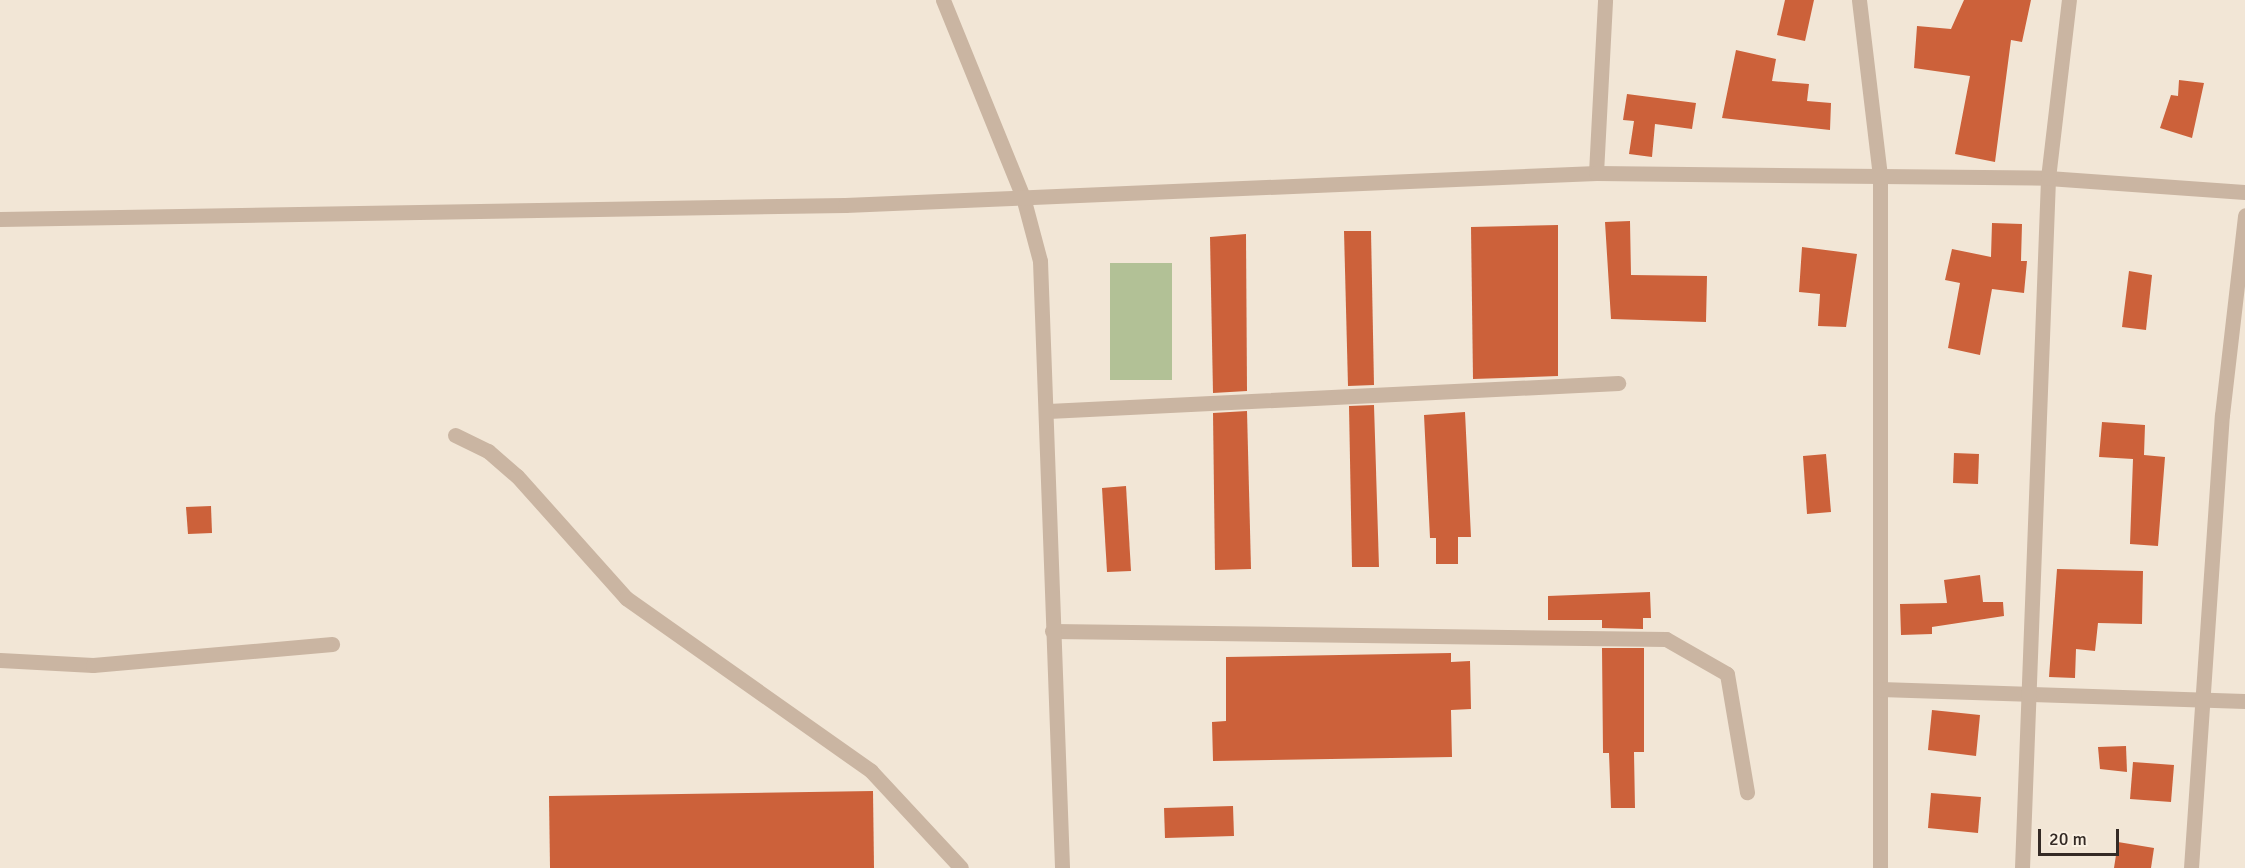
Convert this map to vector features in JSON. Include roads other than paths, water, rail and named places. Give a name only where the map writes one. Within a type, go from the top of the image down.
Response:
[{"type":"street","points":[[943,0],[1023,197],[1040,261],[1048,411],[1052,631],[1062,868]]},
{"type":"street","points":[[1596,173],[1605,0]]},
{"type":"street","points":[[1859,0],[1880,176],[1880,868]]},
{"type":"street","points":[[2022,868],[2026,695],[2049,178],[2069,0]]},
{"type":"street","points":[[0,219],[1023,197],[1596,173],[2049,178],[2245,192]]},
{"type":"street","points":[[2191,868],[2200,698],[2222,415],[2245,215]]},
{"type":"street","points":[[1048,411],[1618,383]]},
{"type":"street","points":[[455,435],[488,451],[517,476],[626,598],[871,771],[961,868]]},
{"type":"street","points":[[1052,631],[1666,639],[1727,674],[1747,792]]},
{"type":"street","points":[[0,660],[93,665],[332,644]]},
{"type":"street","points":[[1880,689],[2026,695],[2200,698],[2245,702]]}]
